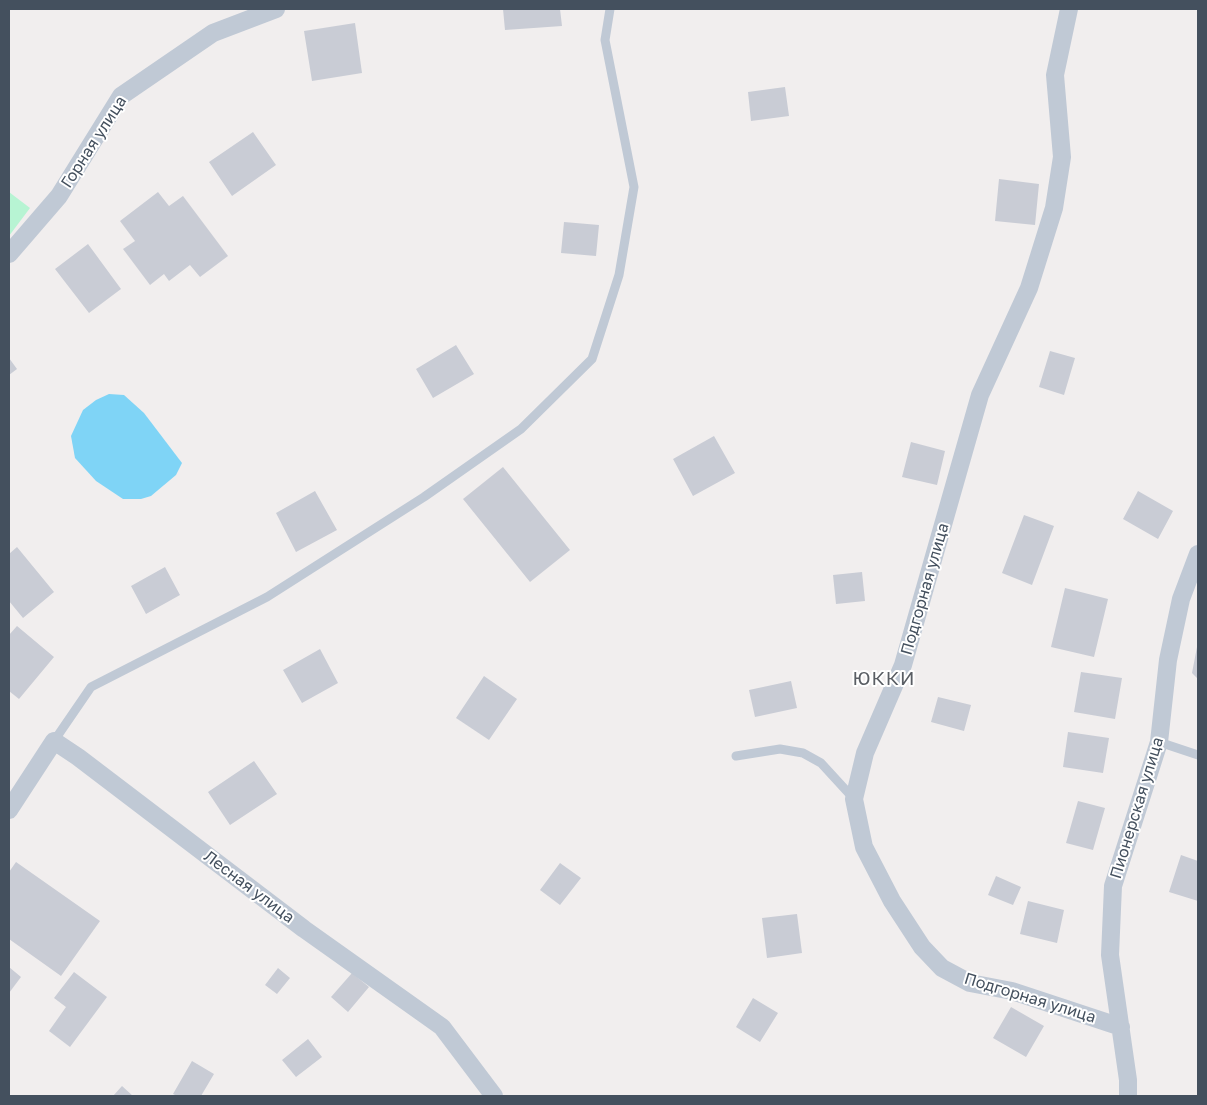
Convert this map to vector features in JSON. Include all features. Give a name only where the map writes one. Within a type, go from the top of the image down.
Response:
[{"type":"street","name":"Горная улица","points":[[9,254],[59,196],[121,96],[213,33],[276,9]]},
{"type":"street","name":"Подгорная улица","points":[[1069,9],[1055,75],[1062,157],[1054,208],[1029,288],[980,395],[903,665],[865,753],[854,799],[864,847],[872,863],[902,916],[922,946],[942,968],[970,982],[1012,991],[1121,1027]]},
{"type":"street","name":"Пионерская улица","points":[[1128,1096],[1128,1080],[1110,955],[1113,886],[1159,742],[1168,660],[1181,599],[1198,554]]},
{"type":"street","points":[[9,810],[54,741]]},
{"type":"street","name":"Лесная улица","points":[[54,741],[78,756],[304,929],[442,1027],[494,1096]]},
{"type":"lane","points":[[54,741],[91,687],[267,597],[424,497],[521,429],[592,359],[620,275],[634,187],[605,40],[610,9]]},
{"type":"lane","points":[[1159,742],[1198,755]]},
{"type":"lane","points":[[736,756],[780,749],[803,753],[820,763],[854,799]]},
{"type":"green space","points":[[9,192],[30,208],[9,236]]},
{"type":"water","points":[[109,394],[124,395],[144,413],[182,463],[176,475],[151,496],[141,499],[123,499],[96,481],[75,458],[71,436],[83,410],[96,400]]},
{"type":"building","points":[[503,9],[560,9],[562,26],[505,30]]},
{"type":"building","points":[[355,23],[362,73],[312,81],[304,31]]},
{"type":"building","points":[[785,87],[789,116],[751,121],[748,92]]},
{"type":"building","points":[[253,132],[276,165],[232,196],[209,162]]},
{"type":"building","points":[[999,179],[1039,184],[1035,225],[995,221]]},
{"type":"building","points":[[158,192],[169,206],[183,196],[228,256],[200,277],[190,265],[169,281],[164,274],[150,285],[123,249],[135,241],[120,221]]},
{"type":"building","points":[[564,222],[599,225],[596,256],[561,253]]},
{"type":"building","points":[[88,244],[121,289],[89,313],[55,269]]},
{"type":"building","points":[[456,345],[474,374],[433,398],[416,369]]},
{"type":"building","points":[[1050,351],[1075,358],[1064,395],[1039,387]]},
{"type":"building","points":[[9,358],[17,369],[9,375]]},
{"type":"building","points":[[714,436],[735,473],[693,496],[673,459]]},
{"type":"building","points":[[911,442],[945,451],[937,485],[902,477]]},
{"type":"building","points":[[503,467],[570,550],[530,582],[463,499]]},
{"type":"building","points":[[315,491],[337,530],[296,552],[276,513]]},
{"type":"building","points":[[1138,491],[1173,511],[1158,539],[1123,519]]},
{"type":"building","points":[[1024,515],[1054,526],[1032,585],[1002,573]]},
{"type":"building","points":[[17,547],[54,592],[23,618],[9,601],[9,554]]},
{"type":"building","points":[[165,567],[180,595],[146,614],[131,586]]},
{"type":"building","points":[[862,572],[865,601],[836,604],[833,575]]},
{"type":"building","points":[[1065,588],[1108,599],[1094,657],[1051,647]]},
{"type":"building","points":[[17,626],[54,657],[19,699],[9,691],[9,635]]},
{"type":"building","points":[[1198,647],[1198,679],[1192,673]]},
{"type":"building","points":[[320,649],[338,683],[302,703],[283,670]]},
{"type":"building","points":[[1081,672],[1122,678],[1115,719],[1074,712]]},
{"type":"building","points":[[484,676],[517,699],[489,740],[456,718]]},
{"type":"building","points":[[791,681],[797,708],[755,717],[749,690]]},
{"type":"building","points":[[938,697],[971,705],[964,731],[931,722]]},
{"type":"building","points":[[1068,732],[1109,738],[1103,773],[1063,767]]},
{"type":"building","points":[[254,761],[277,794],[230,825],[208,792]]},
{"type":"building","points":[[1078,801],[1105,808],[1093,850],[1066,843]]},
{"type":"building","points":[[1181,855],[1198,861],[1198,901],[1169,892]]},
{"type":"building","points":[[16,862],[100,921],[61,976],[9,939],[9,872]]},
{"type":"building","points":[[560,863],[581,878],[560,905],[540,890]]},
{"type":"building","points":[[996,876],[1021,887],[1013,905],[988,895]]},
{"type":"building","points":[[1028,901],[1064,910],[1057,943],[1020,934]]},
{"type":"building","points":[[797,914],[802,953],[767,958],[762,918]]},
{"type":"building","points":[[9,967],[21,977],[9,993]]},
{"type":"building","points":[[278,968],[290,978],[277,994],[265,985]]},
{"type":"building","points":[[74,972],[107,997],[70,1047],[49,1031],[66,1007],[54,998]]},
{"type":"building","points":[[352,973],[369,987],[348,1012],[331,997]]},
{"type":"building","points":[[753,998],[778,1013],[760,1042],[736,1027]]},
{"type":"building","points":[[1011,1007],[1044,1026],[1026,1057],[993,1038]]},
{"type":"building","points":[[308,1039],[322,1057],[296,1077],[282,1060]]},
{"type":"building","points":[[192,1061],[214,1074],[201,1096],[177,1096],[173,1094]]},
{"type":"building","points":[[122,1086],[133,1096],[113,1096]]},
{"type":"district","name":"ЮККИ","points":[[884,679]]}]
